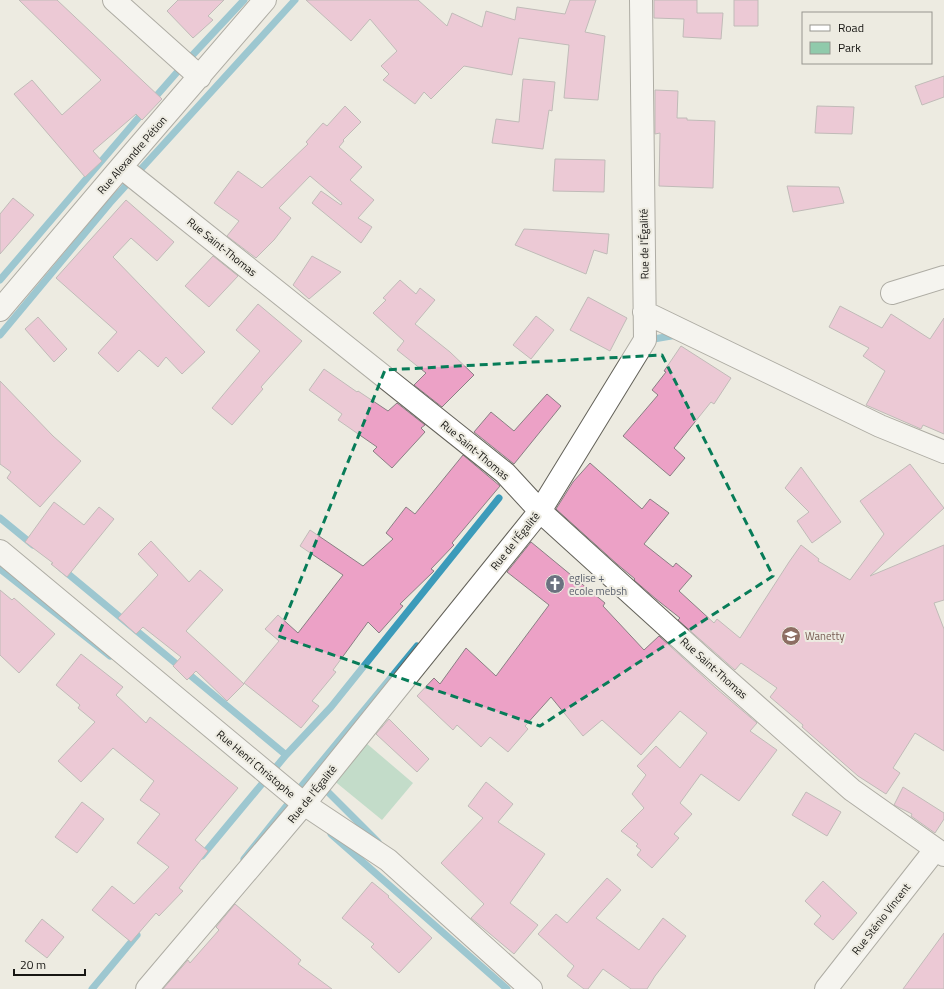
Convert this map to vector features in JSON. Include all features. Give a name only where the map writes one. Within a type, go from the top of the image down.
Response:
[{"type":"street","points":[[114,0],[200,77]]},
{"type":"street","name":"Rue Alexandre Pétion","points":[[0,310],[121,167],[266,0]]},
{"type":"street","name":"Rue de l'Égalité","points":[[147,989],[304,804],[540,511],[645,340],[641,0]]},
{"type":"street","name":"Rue Saint-Thomas","points":[[121,167],[505,473],[540,511],[702,658],[852,790],[940,853]]},
{"type":"street","points":[[892,293],[944,277]]},
{"type":"street","points":[[644,312],[880,426],[944,452]]},
{"type":"street","name":"Rue Henri Christophe","points":[[0,551],[304,804],[388,860],[531,989]]},
{"type":"street","name":"Rue Sténio Vincent","points":[[826,989],[940,853]]},
{"type":"highlighted area","points":[[662,355],[773,576],[540,726],[278,636],[385,370]]},
{"type":"green space","points":[[359,737],[413,783],[382,820],[327,775]]},
{"type":"building","points":[[19,0],[57,0],[162,99],[142,120],[136,114],[93,151],[102,161],[85,177],[14,94],[32,80],[62,115],[101,80]]},
{"type":"building","points":[[178,0],[224,0],[208,16],[213,20],[193,38],[167,11]]},
{"type":"building","points":[[306,0],[418,0],[447,26],[452,13],[482,27],[486,11],[515,20],[517,7],[565,14],[570,0],[596,0],[585,32],[605,36],[598,100],[564,98],[569,45],[519,38],[512,75],[464,66],[431,99],[424,92],[415,104],[383,80],[389,74],[381,66],[397,51],[370,19],[351,41]]},
{"type":"building","points":[[654,0],[697,0],[697,13],[723,13],[721,39],[683,37],[684,19],[654,18]]},
{"type":"building","points":[[734,0],[758,0],[758,26],[734,26]]},
{"type":"building","points":[[944,76],[944,97],[922,105],[915,86]]},
{"type":"building","points":[[523,79],[555,82],[552,111],[549,110],[543,149],[492,143],[496,119],[519,122]]},
{"type":"building","points":[[655,90],[678,91],[677,118],[687,118],[687,120],[715,121],[713,188],[659,186],[660,133],[655,134]]},
{"type":"building","points":[[345,106],[361,122],[343,140],[344,141],[339,147],[362,167],[350,180],[374,200],[358,218],[372,227],[361,243],[312,203],[321,191],[341,205],[342,203],[310,176],[279,208],[291,218],[274,240],[256,258],[227,236],[239,221],[214,203],[238,171],[262,188],[308,144],[306,142],[323,123],[327,126]]},
{"type":"building","points":[[817,106],[854,107],[852,134],[815,133]]},
{"type":"building","points":[[555,159],[605,160],[604,192],[553,191]]},
{"type":"building","points":[[787,186],[839,187],[844,203],[793,212]]},
{"type":"building","points":[[13,198],[34,215],[0,254],[0,214]]},
{"type":"building","points":[[126,200],[174,242],[157,261],[131,238],[113,257],[205,352],[182,374],[166,357],[158,367],[139,350],[118,372],[98,353],[117,332],[56,278]]},
{"type":"building","points":[[524,229],[609,234],[607,254],[594,250],[586,274],[515,245]]},
{"type":"building","points":[[213,256],[238,276],[209,307],[185,286]]},
{"type":"building","points":[[312,256],[341,272],[309,299],[293,285]]},
{"type":"building","points":[[400,280],[416,294],[420,288],[435,300],[415,324],[450,352],[474,375],[442,407],[414,385],[426,373],[397,350],[404,341],[373,313],[386,300],[383,298]]},
{"type":"building","points":[[588,297],[627,318],[610,351],[570,330]]},
{"type":"building","points":[[258,304],[302,341],[261,387],[263,389],[232,425],[212,408],[260,351],[236,330]]},
{"type":"building","points":[[840,306],[882,328],[891,314],[930,339],[944,318],[944,434],[923,425],[921,429],[866,405],[885,371],[863,356],[869,348],[829,327]]},
{"type":"building","points":[[536,316],[554,330],[531,359],[513,345]]},
{"type":"building","points":[[38,317],[67,349],[54,362],[25,329]]},
{"type":"building","points":[[681,346],[731,378],[714,404],[711,402],[674,448],[685,458],[670,476],[623,436],[658,395],[652,390],[666,372],[664,371]]},
{"type":"building","points":[[324,369],[388,411],[397,403],[425,425],[421,428],[425,432],[392,468],[373,451],[377,447],[338,420],[342,414],[309,390]]},
{"type":"building","points":[[0,381],[53,436],[81,461],[40,507],[7,478],[11,472],[0,464]]},
{"type":"building","points":[[547,394],[561,406],[514,464],[474,432],[491,412],[514,431]]},
{"type":"building","points":[[463,455],[500,486],[452,543],[454,545],[431,569],[434,571],[400,604],[403,606],[379,633],[368,622],[333,670],[336,672],[312,701],[319,706],[301,728],[244,683],[279,641],[265,629],[278,615],[298,633],[343,575],[300,546],[310,530],[363,566],[393,539],[386,533],[406,507],[415,514]]},
{"type":"building","points":[[590,463],[642,509],[650,499],[669,513],[644,544],[673,567],[676,563],[692,576],[679,591],[714,623],[717,619],[740,638],[801,545],[819,559],[818,561],[850,580],[884,534],[860,501],[910,464],[944,508],[870,576],[944,545],[944,600],[934,603],[944,629],[944,751],[915,733],[893,768],[900,773],[886,794],[858,776],[802,727],[803,725],[770,697],[777,688],[741,663],[735,670],[678,620],[680,618],[634,580],[635,579],[556,509],[573,482]]},
{"type":"building","points":[[801,467],[841,522],[812,543],[797,521],[809,512],[785,488]]},
{"type":"building","points":[[54,502],[84,525],[99,507],[114,519],[67,577],[51,564],[53,563],[25,542]]},
{"type":"building","points":[[151,541],[189,582],[200,570],[223,590],[186,631],[244,684],[227,701],[196,671],[187,680],[173,666],[181,657],[143,627],[136,634],[118,618],[158,575],[138,554]]},
{"type":"building","points":[[531,542],[605,603],[603,606],[644,650],[659,636],[757,723],[750,731],[777,750],[739,801],[701,774],[680,803],[692,814],[674,834],[679,838],[652,868],[637,855],[641,850],[636,846],[638,844],[621,831],[644,808],[632,794],[646,775],[637,766],[656,746],[680,768],[707,733],[680,711],[641,755],[602,720],[583,736],[551,697],[525,726],[528,729],[508,752],[490,737],[481,747],[457,725],[453,730],[417,696],[434,678],[440,684],[466,648],[496,676],[549,605],[507,572]]},
{"type":"building","points":[[0,590],[12,600],[14,598],[55,634],[19,673],[0,655]]},
{"type":"building","points":[[81,654],[123,687],[116,695],[146,723],[150,717],[238,788],[195,840],[208,851],[179,888],[183,891],[159,916],[156,913],[131,942],[92,910],[112,886],[134,904],[169,867],[137,843],[160,814],[140,800],[154,781],[113,748],[81,782],[58,761],[95,722],[78,708],[80,705],[56,685]]},
{"type":"building","points":[[389,719],[429,759],[417,772],[376,734]]},
{"type":"building","points":[[486,782],[513,804],[498,822],[545,854],[510,903],[538,925],[514,954],[471,918],[484,904],[441,863],[483,818],[468,806]]},
{"type":"building","points":[[903,787],[944,813],[944,819],[935,833],[911,816],[912,814],[894,805]]},
{"type":"building","points":[[806,792],[841,812],[827,836],[792,815]]},
{"type":"building","points":[[82,802],[104,819],[77,853],[55,837]]},
{"type":"building","points":[[607,878],[621,890],[596,918],[639,950],[663,918],[686,936],[655,976],[647,989],[631,989],[603,969],[588,989],[584,989],[567,976],[574,966],[538,934],[556,914],[567,923]]},
{"type":"building","points":[[823,881],[857,913],[833,940],[814,924],[821,916],[805,901]]},
{"type":"building","points":[[372,882],[389,896],[388,897],[432,938],[399,973],[371,947],[374,944],[342,918]]},
{"type":"building","points":[[235,904],[301,960],[298,964],[332,989],[163,989],[188,960],[190,963],[219,930],[216,927]]},
{"type":"building","points":[[42,919],[64,937],[47,958],[25,941]]},
{"type":"building","points":[[944,933],[944,989],[903,989]]},
{"type":"waterway","points":[[151,102],[244,0]]},
{"type":"waterway","points":[[0,335],[110,203],[295,0]]},
{"type":"waterway","points":[[0,280],[145,110]]},
{"type":"waterway","points":[[648,340],[677,335]]},
{"type":"waterway","points":[[202,856],[286,755],[331,707],[499,498]]},
{"type":"waterway","points":[[0,518],[33,545]]},
{"type":"waterway","points":[[61,568],[286,755]]},
{"type":"waterway","points":[[0,569],[110,656]]},
{"type":"waterway","points":[[295,794],[417,646]]},
{"type":"waterway","points":[[322,786],[378,842]]},
{"type":"waterway","points":[[244,859],[292,799]]},
{"type":"waterway","points":[[331,834],[507,989]]},
{"type":"waterway","points":[[92,989],[137,935]]},
{"type":"place","name":"eglise + ecole mebsh","points":[[555,584]]},
{"type":"place","name":"Wanetty","points":[[791,636]]}]
